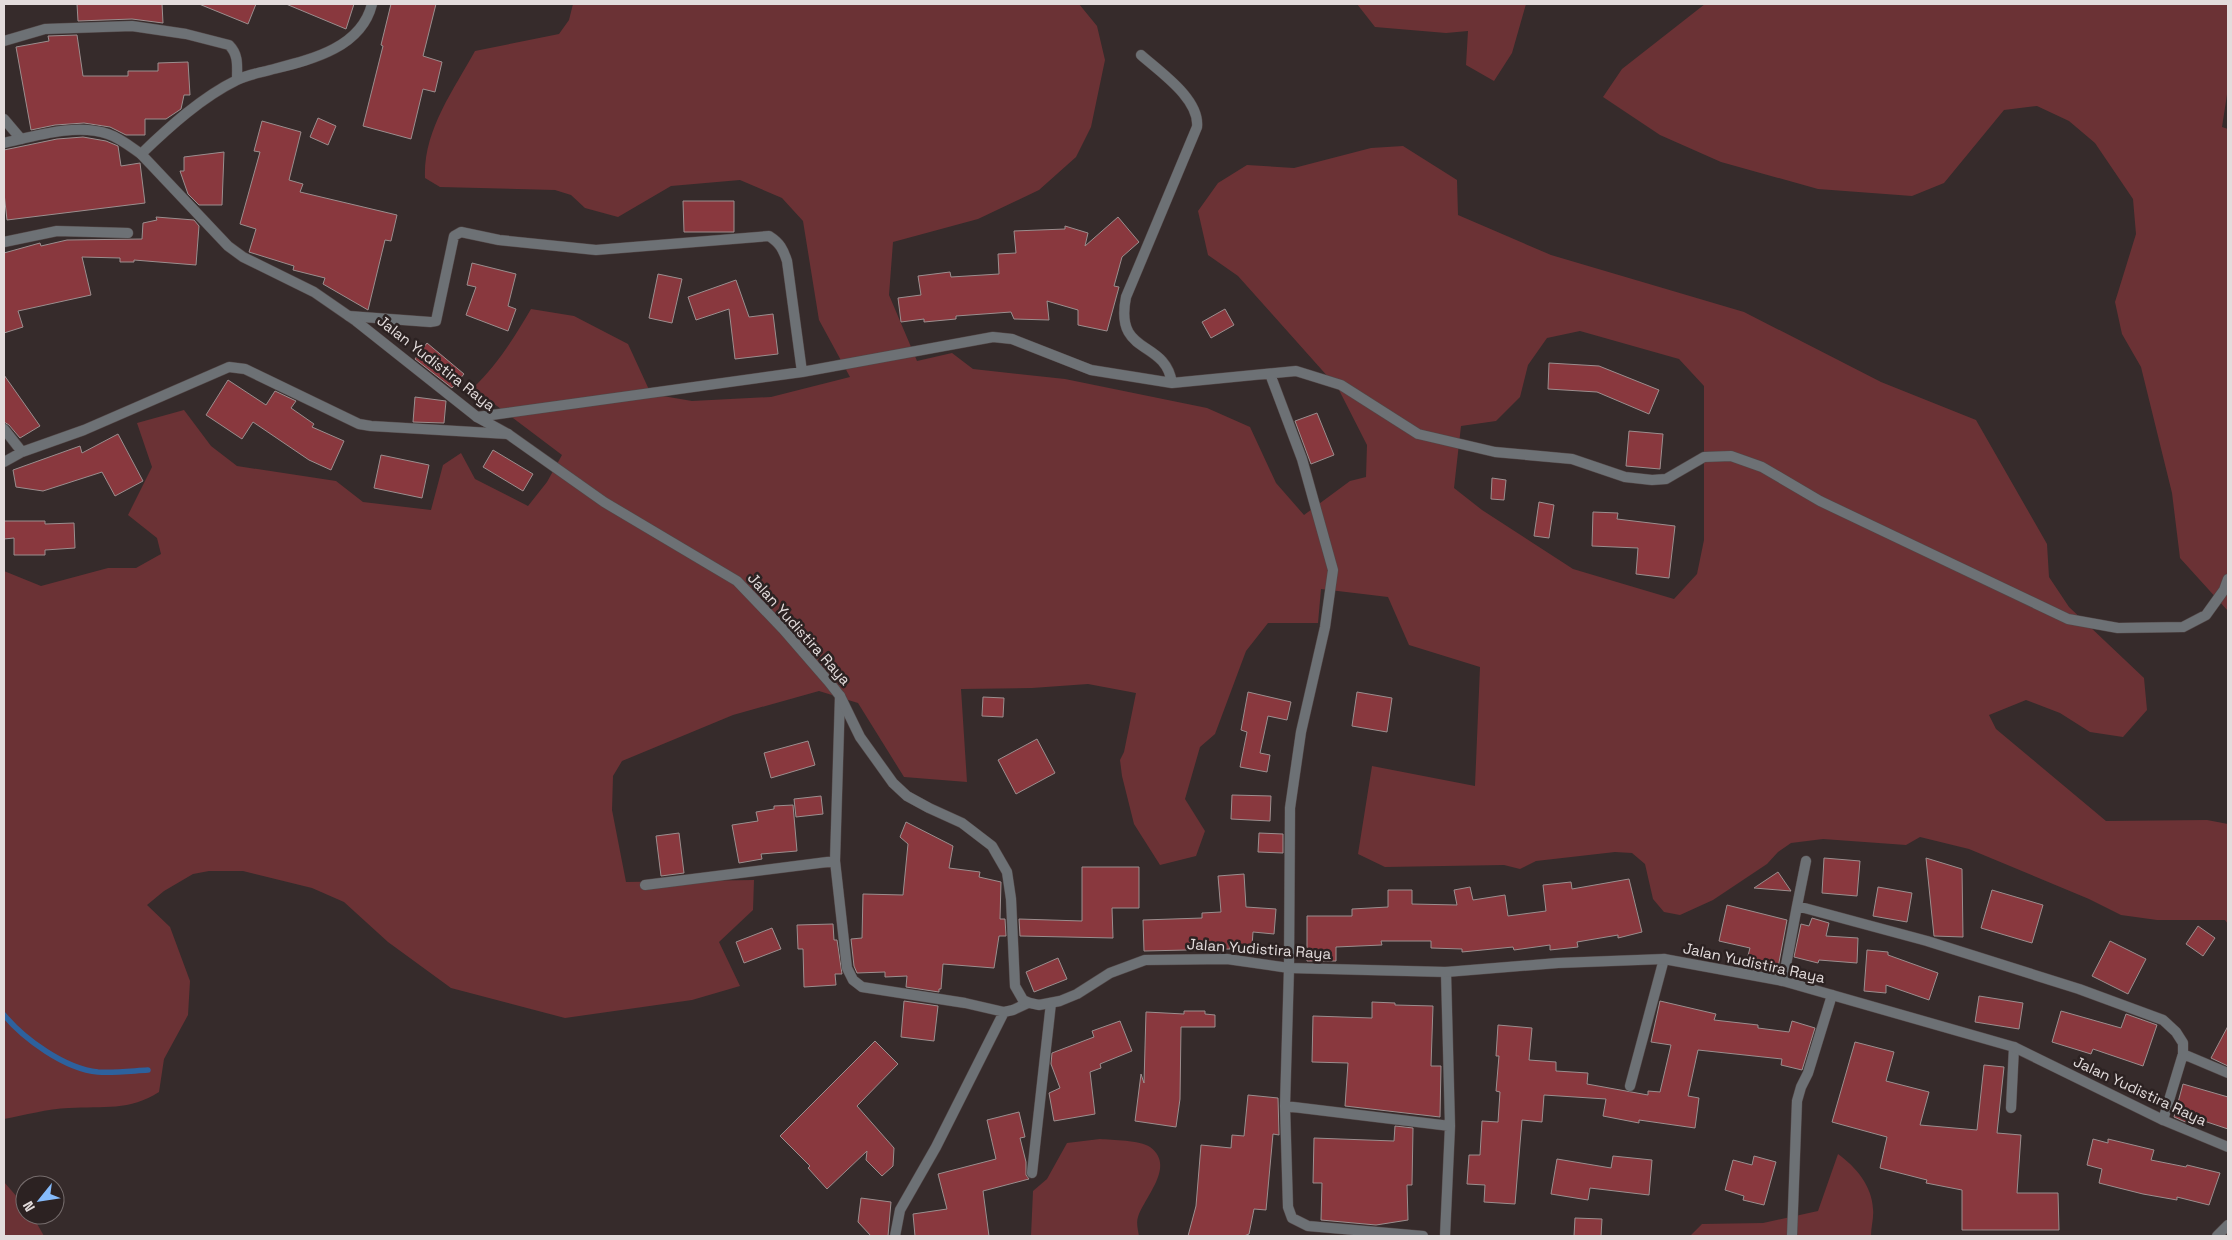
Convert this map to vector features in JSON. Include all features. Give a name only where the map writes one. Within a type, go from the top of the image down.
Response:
[{"type":"street","points":[[142,154],[173,124],[237,80],[322,54],[344,44],[358,33],[372,4]]},
{"type":"street","points":[[4,41],[45,29],[132,26],[186,34],[229,45],[237,57],[237,80]]},
{"type":"street","points":[[1141,55],[1176,86],[1190,103],[1198,120],[1198,127],[1126,297],[1123,314],[1124,326],[1132,338],[1162,360],[1170,373],[1172,383]]},
{"type":"street","points":[[4,119],[21,139]]},
{"type":"street","name":"Jalan Yudistira Raya","points":[[4,143],[68,131],[92,130],[109,134],[142,154],[236,252],[314,292],[349,316],[477,417],[508,434],[604,502],[737,581],[783,630],[840,696],[860,737],[893,783],[907,796],[962,823],[992,846],[1007,872],[1011,899],[1016,986],[1018,994],[1028,1003],[1039,1005],[1060,1001],[1077,994],[1110,973],[1145,960],[1227,959],[1289,968],[1446,972],[1558,963],[1664,959],[1783,981],[2014,1047],[2164,1120],[2228,1147]]},
{"type":"street","points":[[4,242],[57,231],[128,233]]},
{"type":"street","points":[[349,316],[436,321],[439,315],[450,249],[454,236],[461,232],[499,240],[596,250],[769,236],[778,242],[784,250],[802,372]]},
{"type":"street","points":[[477,417],[802,372],[993,337],[1012,339],[1091,370],[1172,383],[1296,371],[1342,385],[1418,434],[1495,452],[1572,459],[1625,477],[1652,480],[1666,479],[1704,457],[1731,456],[1762,467],[1828,505],[2068,619],[2118,628],[2183,627],[2206,615],[2224,590],[2228,579]]},
{"type":"street","points":[[4,462],[22,452],[84,430],[229,367],[245,369],[359,424],[508,434]]},
{"type":"street","points":[[1270,374],[1302,459],[1333,570],[1325,628],[1302,732],[1290,808],[1286,1106],[1288,1207],[1292,1218],[1308,1226],[1423,1236]]},
{"type":"street","points":[[4,430],[22,452]]},
{"type":"street","points":[[840,696],[834,862],[848,968],[858,985],[862,988],[965,1003],[1004,1012],[1028,1003]]},
{"type":"street","points":[[1783,981],[1806,861]]},
{"type":"street","points":[[645,885],[834,862]]},
{"type":"street","points":[[1797,906],[1927,941],[2079,989],[2163,1020],[2176,1032],[2183,1043],[2183,1054],[2164,1120]]},
{"type":"street","points":[[1630,1086],[1664,959]]},
{"type":"street","points":[[1445,1236],[1450,1126],[1446,972]]},
{"type":"street","points":[[1792,1236],[1797,1101],[1808,1073],[1832,995]]},
{"type":"street","points":[[1032,1173],[1050,1003]]},
{"type":"street","points":[[895,1236],[900,1210],[936,1147],[1004,1012]]},
{"type":"street","points":[[2011,1108],[2014,1047]]},
{"type":"street","points":[[2183,1054],[2228,1074]]},
{"type":"street","points":[[1286,1106],[1450,1126]]},
{"type":"street","points":[[2217,1236],[2228,1225]]},
{"type":"shaded area","points":[[573,4],[1079,4],[1097,26],[1105,60],[1091,127],[1076,157],[1039,190],[978,219],[893,242],[889,295],[917,361],[952,353],[973,369],[1065,379],[1207,408],[1250,427],[1276,483],[1304,515],[1350,481],[1366,477],[1367,445],[1338,388],[1238,276],[1208,255],[1198,211],[1218,183],[1247,165],[1294,168],[1371,148],[1403,146],[1457,180],[1458,215],[1551,255],[1744,312],[1881,382],[1976,420],[2047,544],[2049,577],[2069,607],[2144,678],[2147,710],[2123,737],[2090,732],[2060,713],[2026,700],[1989,715],[1996,729],[2106,821],[2207,820],[2228,824],[2228,924],[2225,920],[2157,920],[2121,915],[2089,899],[1969,849],[1920,837],[1906,845],[1823,839],[1791,843],[1778,852],[1767,864],[1713,900],[1680,915],[1664,912],[1653,899],[1645,864],[1632,853],[1615,852],[1536,861],[1520,869],[1504,865],[1385,867],[1358,854],[1372,766],[1475,786],[1480,667],[1409,645],[1388,597],[1321,589],[1318,623],[1268,623],[1246,651],[1215,734],[1200,747],[1185,799],[1205,831],[1196,856],[1160,865],[1134,824],[1120,760],[1124,752],[1136,693],[1088,684],[1032,688],[961,689],[967,782],[904,777],[858,703],[819,691],[733,715],[622,761],[613,776],[612,810],[626,882],[754,880],[753,910],[719,942],[740,986],[692,1000],[565,1018],[451,988],[388,942],[344,902],[312,888],[243,871],[209,871],[193,874],[164,891],[147,905],[170,927],[190,981],[188,1015],[164,1059],[159,1092],[127,1105],[61,1109],[4,1119],[4,571],[41,586],[108,568],[136,568],[161,554],[157,538],[128,515],[152,467],[137,423],[184,410],[211,446],[237,466],[336,481],[363,502],[431,510],[443,465],[461,453],[475,479],[528,506],[547,482],[562,455],[473,388],[505,351],[531,309],[574,316],[628,344],[651,394],[692,401],[771,397],[850,377],[819,320],[803,221],[782,198],[740,180],[671,186],[618,217],[585,208],[571,195],[555,190],[440,187],[425,178],[429,144],[434,128],[449,96],[475,51],[559,34],[569,20]],"holes":[[[1580,331],[1679,359],[1704,386],[1704,540],[1697,574],[1674,599],[1573,569],[1482,510],[1454,488],[1461,426],[1496,421],[1520,397],[1528,365],[1547,338]]]},
{"type":"shaded area","points":[[1357,4],[1526,4],[1512,53],[1494,81],[1466,65],[1468,31],[1446,33],[1375,27]]},
{"type":"shaded area","points":[[1705,4],[2228,4],[2228,88],[2222,127],[2228,129],[2228,611],[2180,558],[2172,493],[2141,367],[2122,334],[2115,302],[2136,234],[2133,199],[2095,143],[2069,121],[2037,106],[2004,110],[1944,183],[1912,196],[1818,189],[1721,162],[1660,135],[1603,97],[1622,69]]},
{"type":"shaded area","points":[[1100,1139],[1140,1143],[1150,1147],[1157,1155],[1160,1163],[1159,1172],[1138,1217],[1139,1236],[1031,1236],[1033,1191],[1047,1179],[1067,1143]]},
{"type":"shaded area","points":[[1838,1154],[1857,1171],[1870,1193],[1873,1212],[1871,1236],[1690,1236],[1702,1224],[1763,1223],[1818,1211]]},
{"type":"shaded area","points":[[4,1182],[15,1195],[15,1225],[38,1225],[44,1236],[4,1236]]},
{"type":"building","points":[[77,4],[162,4],[163,23],[132,19],[78,21]]},
{"type":"building","points":[[199,4],[256,4],[248,24]]},
{"type":"building","points":[[286,4],[354,4],[346,29]]},
{"type":"building","points":[[391,4],[436,4],[423,56],[442,62],[435,92],[423,89],[411,139],[363,126],[383,46],[381,45]]},
{"type":"building","points":[[77,35],[83,76],[128,76],[128,71],[158,71],[158,63],[188,62],[190,95],[184,95],[181,109],[166,119],[145,119],[145,135],[126,135],[110,127],[84,123],[55,125],[31,130],[16,47],[49,41],[48,36]]},
{"type":"building","points":[[318,118],[336,126],[328,145],[310,137]]},
{"type":"building","points":[[262,121],[301,132],[289,180],[303,184],[300,192],[397,215],[391,241],[385,240],[368,310],[323,284],[325,278],[293,270],[294,266],[249,252],[256,229],[240,224],[260,152],[254,151]]},
{"type":"building","points":[[83,137],[106,141],[118,146],[121,166],[140,163],[145,203],[7,220],[4,193],[4,150],[57,139]]},
{"type":"building","points":[[224,152],[222,205],[199,205],[188,194],[180,171],[184,171],[184,157]]},
{"type":"building","points":[[683,201],[734,201],[734,232],[684,232]]},
{"type":"building","points":[[156,217],[194,220],[199,226],[196,265],[134,260],[134,262],[120,262],[120,258],[82,257],[91,295],[18,311],[23,327],[4,333],[4,253],[40,243],[41,246],[67,240],[142,239],[143,223],[157,220]]},
{"type":"building","points":[[1118,217],[1139,242],[1122,257],[1114,286],[1119,287],[1107,331],[1078,325],[1078,310],[1047,301],[1049,320],[1014,319],[1011,312],[956,316],[956,319],[924,322],[924,319],[901,322],[898,298],[921,295],[918,276],[950,272],[951,277],[999,274],[998,254],[1016,253],[1014,231],[1065,229],[1065,226],[1088,233],[1085,246]]},
{"type":"building","points":[[472,263],[516,274],[508,306],[516,309],[508,331],[466,315],[476,287],[467,285]]},
{"type":"building","points":[[658,274],[682,279],[672,323],[649,318]]},
{"type":"building","points":[[736,280],[749,317],[773,314],[778,354],[735,359],[729,309],[696,320],[688,297]]},
{"type":"building","points":[[1225,309],[1234,325],[1211,338],[1202,322]]},
{"type":"building","points":[[427,343],[464,374],[452,388],[415,359]]},
{"type":"building","points":[[1549,363],[1599,366],[1659,390],[1649,414],[1597,392],[1548,389]]},
{"type":"building","points":[[4,375],[40,426],[20,438],[4,422]]},
{"type":"building","points":[[228,380],[266,405],[275,391],[296,401],[291,408],[314,424],[312,427],[344,441],[331,470],[309,460],[253,422],[242,439],[206,415]]},
{"type":"building","points":[[415,397],[446,401],[444,423],[413,422]]},
{"type":"building","points":[[1317,413],[1334,455],[1311,464],[1295,421]]},
{"type":"building","points":[[1629,431],[1663,434],[1660,469],[1626,466]]},
{"type":"building","points":[[118,434],[143,481],[115,496],[102,472],[43,491],[16,487],[13,470],[80,446],[82,453]]},
{"type":"building","points":[[493,450],[533,474],[523,491],[483,467]]},
{"type":"building","points":[[381,455],[429,465],[422,498],[374,488]]},
{"type":"building","points":[[1492,478],[1506,480],[1504,500],[1491,499]]},
{"type":"building","points":[[1539,502],[1554,505],[1549,538],[1534,536]]},
{"type":"building","points":[[1593,512],[1618,513],[1617,519],[1675,526],[1669,578],[1636,574],[1638,548],[1592,546]]},
{"type":"building","points":[[4,521],[45,521],[45,524],[74,523],[75,548],[45,550],[45,555],[14,555],[14,538],[4,539]]},
{"type":"building","points":[[1248,692],[1291,702],[1287,720],[1268,716],[1260,753],[1270,755],[1267,772],[1240,767],[1247,732],[1241,730]]},
{"type":"building","points":[[1357,692],[1392,698],[1387,732],[1352,726]]},
{"type":"building","points":[[983,697],[1004,698],[1003,717],[982,716]]},
{"type":"building","points":[[1037,739],[1055,773],[1016,794],[998,760]]},
{"type":"building","points":[[808,741],[815,765],[771,778],[764,753]]},
{"type":"building","points":[[1232,795],[1271,796],[1270,821],[1231,819]]},
{"type":"building","points":[[821,796],[823,814],[796,817],[794,799]]},
{"type":"building","points":[[793,805],[797,851],[761,854],[762,859],[739,863],[732,825],[758,821],[756,812],[774,809],[774,806]]},
{"type":"building","points":[[906,822],[953,846],[949,868],[980,872],[979,877],[1001,882],[1000,919],[1005,919],[1006,936],[999,936],[994,968],[943,964],[941,989],[939,989],[939,992],[906,987],[907,976],[885,977],[885,972],[857,973],[854,966],[851,939],[862,938],[863,894],[903,895],[908,844],[900,837]]},
{"type":"building","points":[[679,833],[684,873],[661,876],[656,836]]},
{"type":"building","points":[[1259,833],[1283,834],[1283,853],[1258,852]]},
{"type":"building","points":[[1824,858],[1860,861],[1857,896],[1822,893]]},
{"type":"building","points":[[1926,858],[1962,869],[1963,937],[1934,936]]},
{"type":"building","points":[[1082,867],[1139,867],[1139,908],[1112,908],[1113,938],[1020,936],[1019,919],[1082,921]]},
{"type":"building","points":[[1778,872],[1791,891],[1754,888]]},
{"type":"building","points":[[1244,874],[1246,907],[1276,909],[1274,934],[1253,932],[1252,946],[1230,944],[1230,949],[1144,951],[1143,920],[1202,918],[1202,913],[1221,912],[1218,876]]},
{"type":"building","points":[[1629,879],[1642,932],[1618,938],[1618,935],[1577,942],[1578,947],[1550,950],[1550,945],[1514,950],[1513,947],[1462,952],[1462,949],[1431,948],[1431,941],[1381,941],[1382,945],[1336,947],[1336,961],[1307,961],[1307,916],[1352,916],[1352,909],[1388,907],[1388,890],[1412,890],[1412,904],[1457,905],[1454,890],[1470,887],[1473,900],[1505,895],[1508,916],[1546,911],[1543,885],[1571,882],[1572,889]]},
{"type":"building","points":[[1878,887],[1912,893],[1907,922],[1873,916]]},
{"type":"building","points":[[1992,890],[2043,905],[2032,943],[1981,928]]},
{"type":"building","points":[[1727,905],[1787,920],[1777,973],[1745,967],[1750,948],[1719,941]]},
{"type":"building","points":[[1812,918],[1829,923],[1826,936],[1858,938],[1857,963],[1819,960],[1818,963],[1794,957],[1801,924],[1809,926]]},
{"type":"building","points":[[833,924],[834,940],[837,940],[842,974],[835,974],[836,985],[804,987],[803,949],[798,949],[797,925]]},
{"type":"building","points":[[2198,926],[2215,938],[2203,956],[2186,944]]},
{"type":"building","points":[[772,928],[781,949],[744,963],[736,942]]},
{"type":"building","points":[[2110,941],[2146,959],[2128,994],[2092,976]]},
{"type":"building","points":[[1867,950],[1888,952],[1888,955],[1938,973],[1929,1000],[1886,985],[1886,993],[1864,991]]},
{"type":"building","points":[[1058,958],[1067,979],[1034,992],[1026,972]]},
{"type":"building","points":[[1979,996],[2023,1003],[2019,1029],[1975,1022]]},
{"type":"building","points":[[904,1001],[938,1006],[934,1041],[901,1037]]},
{"type":"building","points":[[1660,1001],[1716,1014],[1714,1020],[1758,1025],[1758,1028],[1789,1032],[1792,1021],[1815,1028],[1802,1070],[1781,1065],[1782,1059],[1698,1050],[1688,1096],[1699,1098],[1695,1128],[1639,1120],[1639,1123],[1603,1116],[1606,1099],[1544,1095],[1542,1122],[1522,1120],[1515,1204],[1484,1202],[1485,1185],[1467,1184],[1469,1155],[1480,1155],[1482,1121],[1498,1122],[1500,1092],[1496,1091],[1499,1056],[1496,1056],[1498,1025],[1532,1028],[1529,1060],[1556,1062],[1556,1071],[1588,1073],[1587,1084],[1648,1095],[1648,1091],[1660,1092],[1671,1045],[1651,1042]]},
{"type":"building","points":[[1372,1002],[1433,1006],[1431,1066],[1441,1066],[1440,1117],[1345,1106],[1348,1063],[1312,1062],[1313,1016],[1372,1018]]},
{"type":"building","points":[[1184,1011],[1205,1011],[1205,1014],[1215,1015],[1215,1027],[1181,1027],[1180,1099],[1176,1127],[1135,1121],[1141,1074],[1144,1083],[1146,1012],[1184,1014]]},
{"type":"building","points":[[2061,1011],[2121,1028],[2126,1014],[2157,1025],[2143,1066],[2093,1049],[2091,1054],[2052,1042]]},
{"type":"building","points":[[1120,1021],[1132,1051],[1100,1064],[1101,1068],[1090,1072],[1095,1114],[1054,1121],[1049,1093],[1060,1088],[1051,1064],[1052,1053],[1094,1037],[1092,1031]]},
{"type":"building","points":[[2228,1026],[2228,1066],[2211,1058]]},
{"type":"building","points":[[875,1041],[898,1064],[857,1106],[894,1148],[893,1166],[882,1176],[866,1160],[867,1151],[827,1189],[808,1168],[810,1166],[780,1136]]},
{"type":"building","points":[[1855,1042],[1894,1052],[1886,1081],[1929,1092],[1920,1125],[1977,1130],[1984,1065],[2004,1067],[1997,1133],[2021,1135],[2017,1193],[2058,1193],[2059,1230],[1962,1230],[1962,1190],[1926,1183],[1927,1180],[1880,1168],[1887,1137],[1832,1122]]},
{"type":"building","points":[[2183,1084],[2228,1097],[2228,1129],[2192,1117],[2190,1124],[2174,1117]]},
{"type":"building","points":[[1248,1095],[1278,1098],[1279,1135],[1273,1134],[1266,1210],[1254,1209],[1249,1234],[1244,1236],[1188,1236],[1196,1206],[1201,1145],[1231,1148],[1232,1135],[1244,1136]]},
{"type":"building","points":[[1019,1112],[1025,1137],[1020,1138],[1026,1162],[1026,1175],[1029,1179],[983,1191],[989,1236],[915,1236],[913,1214],[947,1209],[938,1174],[996,1159],[987,1120]]},
{"type":"building","points":[[1395,1126],[1413,1128],[1412,1185],[1407,1185],[1408,1220],[1376,1225],[1321,1220],[1322,1183],[1313,1183],[1314,1138],[1394,1141]]},
{"type":"building","points":[[2093,1139],[2108,1143],[2108,1139],[2154,1150],[2151,1160],[2186,1167],[2187,1165],[2220,1173],[2209,1205],[2177,1197],[2177,1200],[2143,1194],[2099,1183],[2102,1169],[2087,1165]]},
{"type":"building","points":[[1613,1156],[1652,1160],[1649,1195],[1590,1188],[1588,1200],[1551,1194],[1557,1159],[1611,1168]]},
{"type":"building","points":[[1754,1156],[1776,1162],[1764,1205],[1743,1200],[1744,1196],[1725,1190],[1733,1160],[1752,1165]]},
{"type":"building","points":[[861,1198],[891,1202],[888,1236],[871,1236],[858,1222]]},
{"type":"building","points":[[1575,1218],[1602,1219],[1601,1236],[1574,1236]]},
{"type":"waterway","points":[[4,1015],[22,1034],[34,1043],[59,1059],[85,1070],[98,1072],[148,1070]]}]
